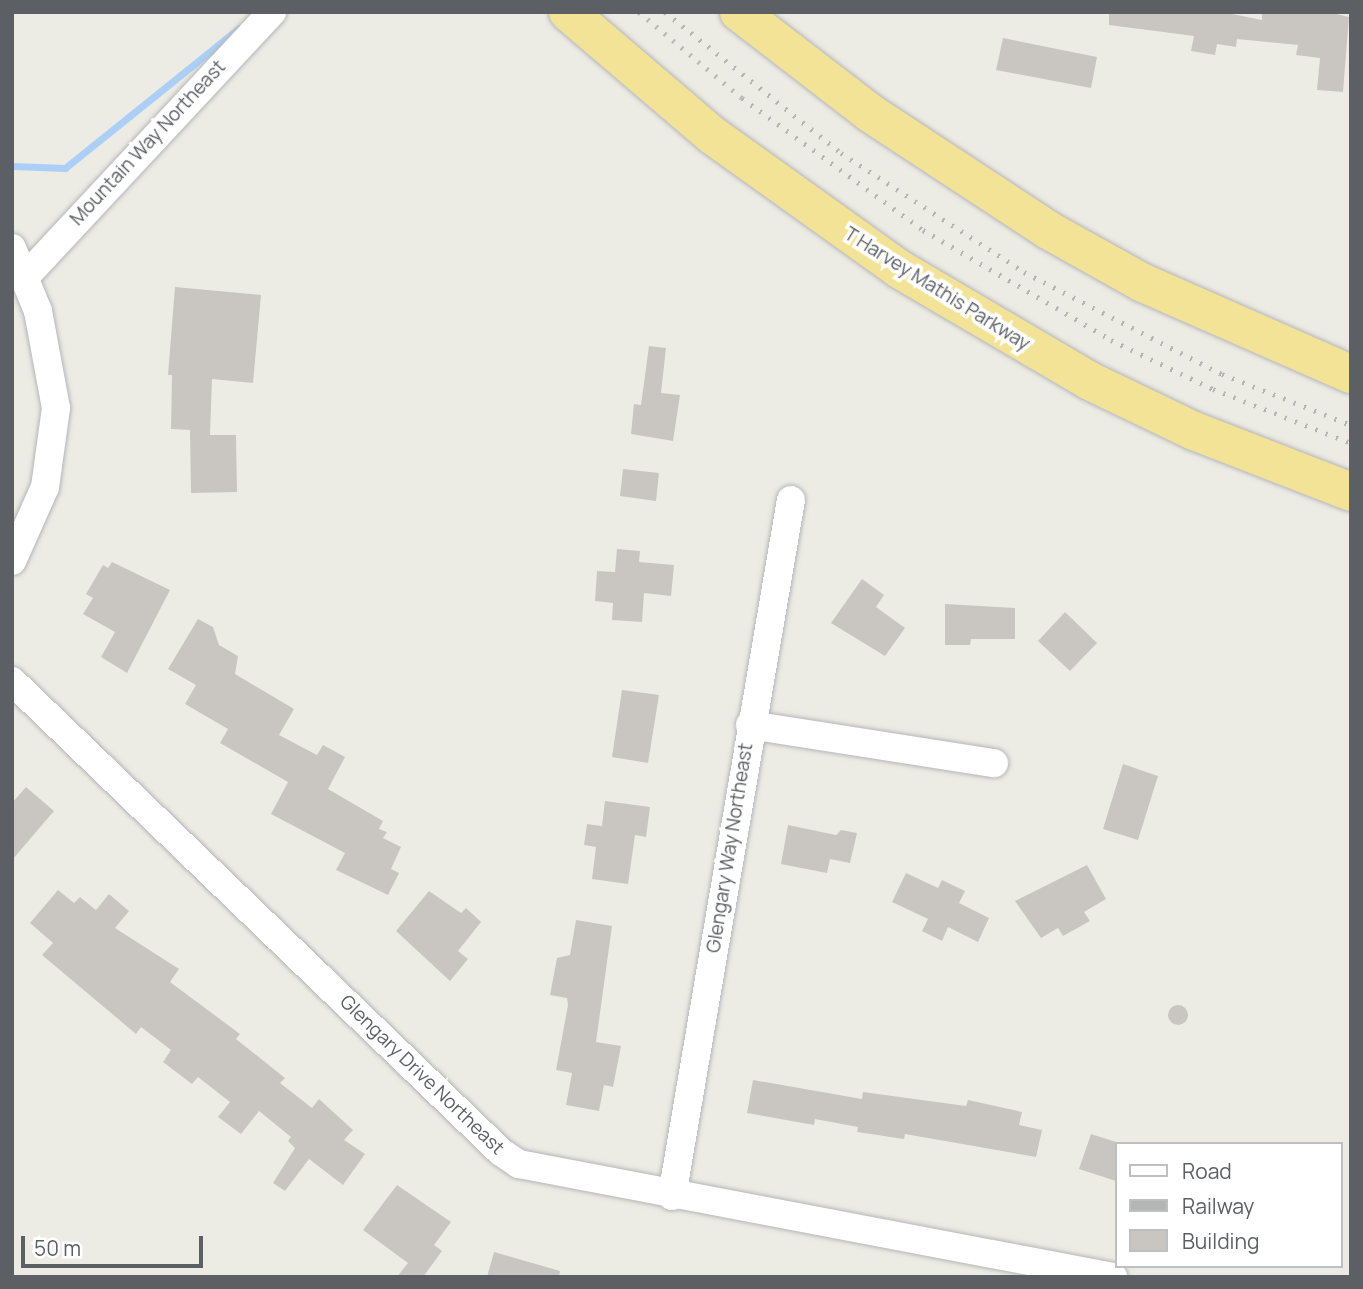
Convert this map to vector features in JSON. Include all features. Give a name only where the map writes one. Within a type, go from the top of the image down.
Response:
[{"type":"highway","name":"T Harvey Mathis Parkway","points":[[568,12],[631,68],[805,204],[899,269],[1090,381],[1194,431],[1351,492]]},
{"type":"highway","points":[[738,12],[881,121],[1048,230],[1240,329],[1351,374]]},
{"type":"street","name":"Mountain Way Northeast","points":[[26,276],[272,12]]},
{"type":"street","points":[[12,248],[26,276],[52,366],[56,408],[45,487],[12,561]]},
{"type":"street","name":"Glengary Way Northeast","points":[[672,1196],[750,724],[791,500]]},
{"type":"street","name":"Glengary Drive Northeast","points":[[12,681],[501,1152],[539,1171],[1112,1277]]},
{"type":"street","points":[[750,724],[993,763]]},
{"type":"building","points":[[1109,12],[1222,12],[1262,20],[1262,12],[1328,12],[1349,17],[1343,92],[1317,90],[1320,58],[1296,55],[1298,45],[1237,39],[1236,47],[1217,44],[1215,55],[1191,51],[1194,36],[1109,25]]},
{"type":"building","points":[[1003,38],[1097,57],[1091,88],[996,70]]},
{"type":"building","points":[[175,287],[261,295],[253,383],[212,379],[210,435],[236,435],[237,492],[191,493],[190,430],[171,429],[172,375],[168,375]]},
{"type":"building","points":[[649,346],[666,348],[661,393],[680,395],[673,441],[631,434],[634,404],[641,405]]},
{"type":"building","points":[[623,469],[659,473],[656,501],[620,496]]},
{"type":"building","points":[[617,549],[640,551],[639,562],[674,565],[671,596],[644,593],[642,622],[612,620],[613,603],[595,601],[597,571],[615,572]]},
{"type":"building","points":[[112,562],[170,590],[127,673],[101,657],[115,632],[83,614],[93,598],[86,594],[103,565],[108,568]]},
{"type":"building","points":[[862,579],[884,595],[876,607],[905,628],[885,656],[831,623]]},
{"type":"building","points":[[945,604],[1015,608],[1015,639],[971,639],[970,645],[945,645]]},
{"type":"building","points":[[1065,612],[1097,643],[1070,671],[1038,641]]},
{"type":"building","points":[[198,619],[213,627],[219,645],[238,656],[235,674],[294,709],[279,735],[317,755],[323,745],[345,757],[328,789],[383,821],[379,829],[387,832],[383,838],[401,847],[391,869],[399,873],[388,895],[336,870],[345,853],[271,814],[288,782],[220,743],[228,729],[185,704],[196,685],[168,669]]},
{"type":"building","points":[[622,690],[659,695],[648,763],[612,757]]},
{"type":"building","points":[[1123,764],[1158,776],[1138,840],[1103,829]]},
{"type":"building","points":[[26,787],[54,811],[12,860],[12,803]]},
{"type":"building","points":[[605,801],[650,807],[646,837],[635,835],[628,884],[592,879],[596,847],[584,845],[587,824],[602,826]]},
{"type":"building","points":[[788,825],[836,835],[841,830],[857,833],[850,863],[830,859],[827,873],[781,864]]},
{"type":"building","points":[[1087,865],[1106,899],[1084,912],[1090,921],[1063,936],[1058,928],[1041,938],[1015,901]]},
{"type":"building","points":[[906,873],[938,888],[942,880],[965,891],[959,903],[989,918],[978,942],[948,927],[942,941],[922,931],[928,919],[892,902]]},
{"type":"building","points":[[58,890],[74,903],[80,897],[96,910],[109,894],[129,911],[115,928],[179,969],[170,982],[240,1034],[236,1039],[285,1078],[280,1083],[312,1108],[319,1099],[353,1130],[344,1140],[365,1154],[343,1185],[309,1159],[285,1191],[273,1183],[295,1148],[288,1141],[291,1137],[259,1111],[241,1134],[218,1117],[230,1102],[198,1077],[192,1084],[163,1062],[171,1050],[141,1027],[136,1034],[42,955],[53,943],[30,923]]},
{"type":"building","points":[[429,891],[461,913],[466,908],[481,922],[458,951],[468,959],[450,981],[396,931]]},
{"type":"building","points":[[576,920],[612,926],[596,1042],[621,1046],[613,1087],[604,1085],[599,1111],[566,1105],[572,1073],[556,1070],[568,1005],[567,998],[550,995],[557,958],[570,955]]},
{"type":"building","points":[[1178,1005],[1185,1008],[1188,1015],[1185,1022],[1178,1025],[1171,1022],[1168,1015],[1171,1008]]},
{"type":"building","points":[[753,1080],[862,1099],[863,1092],[966,1106],[968,1100],[1022,1112],[1019,1125],[1042,1130],[1036,1157],[905,1134],[904,1139],[857,1132],[858,1127],[815,1119],[814,1125],[747,1113]]},
{"type":"building","points":[[1091,1134],[1116,1142],[1114,1180],[1079,1169]]},
{"type":"building","points":[[397,1185],[451,1222],[434,1245],[442,1251],[423,1277],[397,1277],[408,1263],[363,1230]]},
{"type":"building","points":[[494,1252],[560,1271],[559,1277],[487,1277]]},
{"type":"waterway","points":[[12,166],[65,168],[239,28]]},
{"type":"railway","points":[[639,12],[742,98],[923,230],[1111,340],[1213,389],[1351,443]]},
{"type":"railway","points":[[665,12],[841,153],[1024,272],[1222,374],[1351,425]]}]
